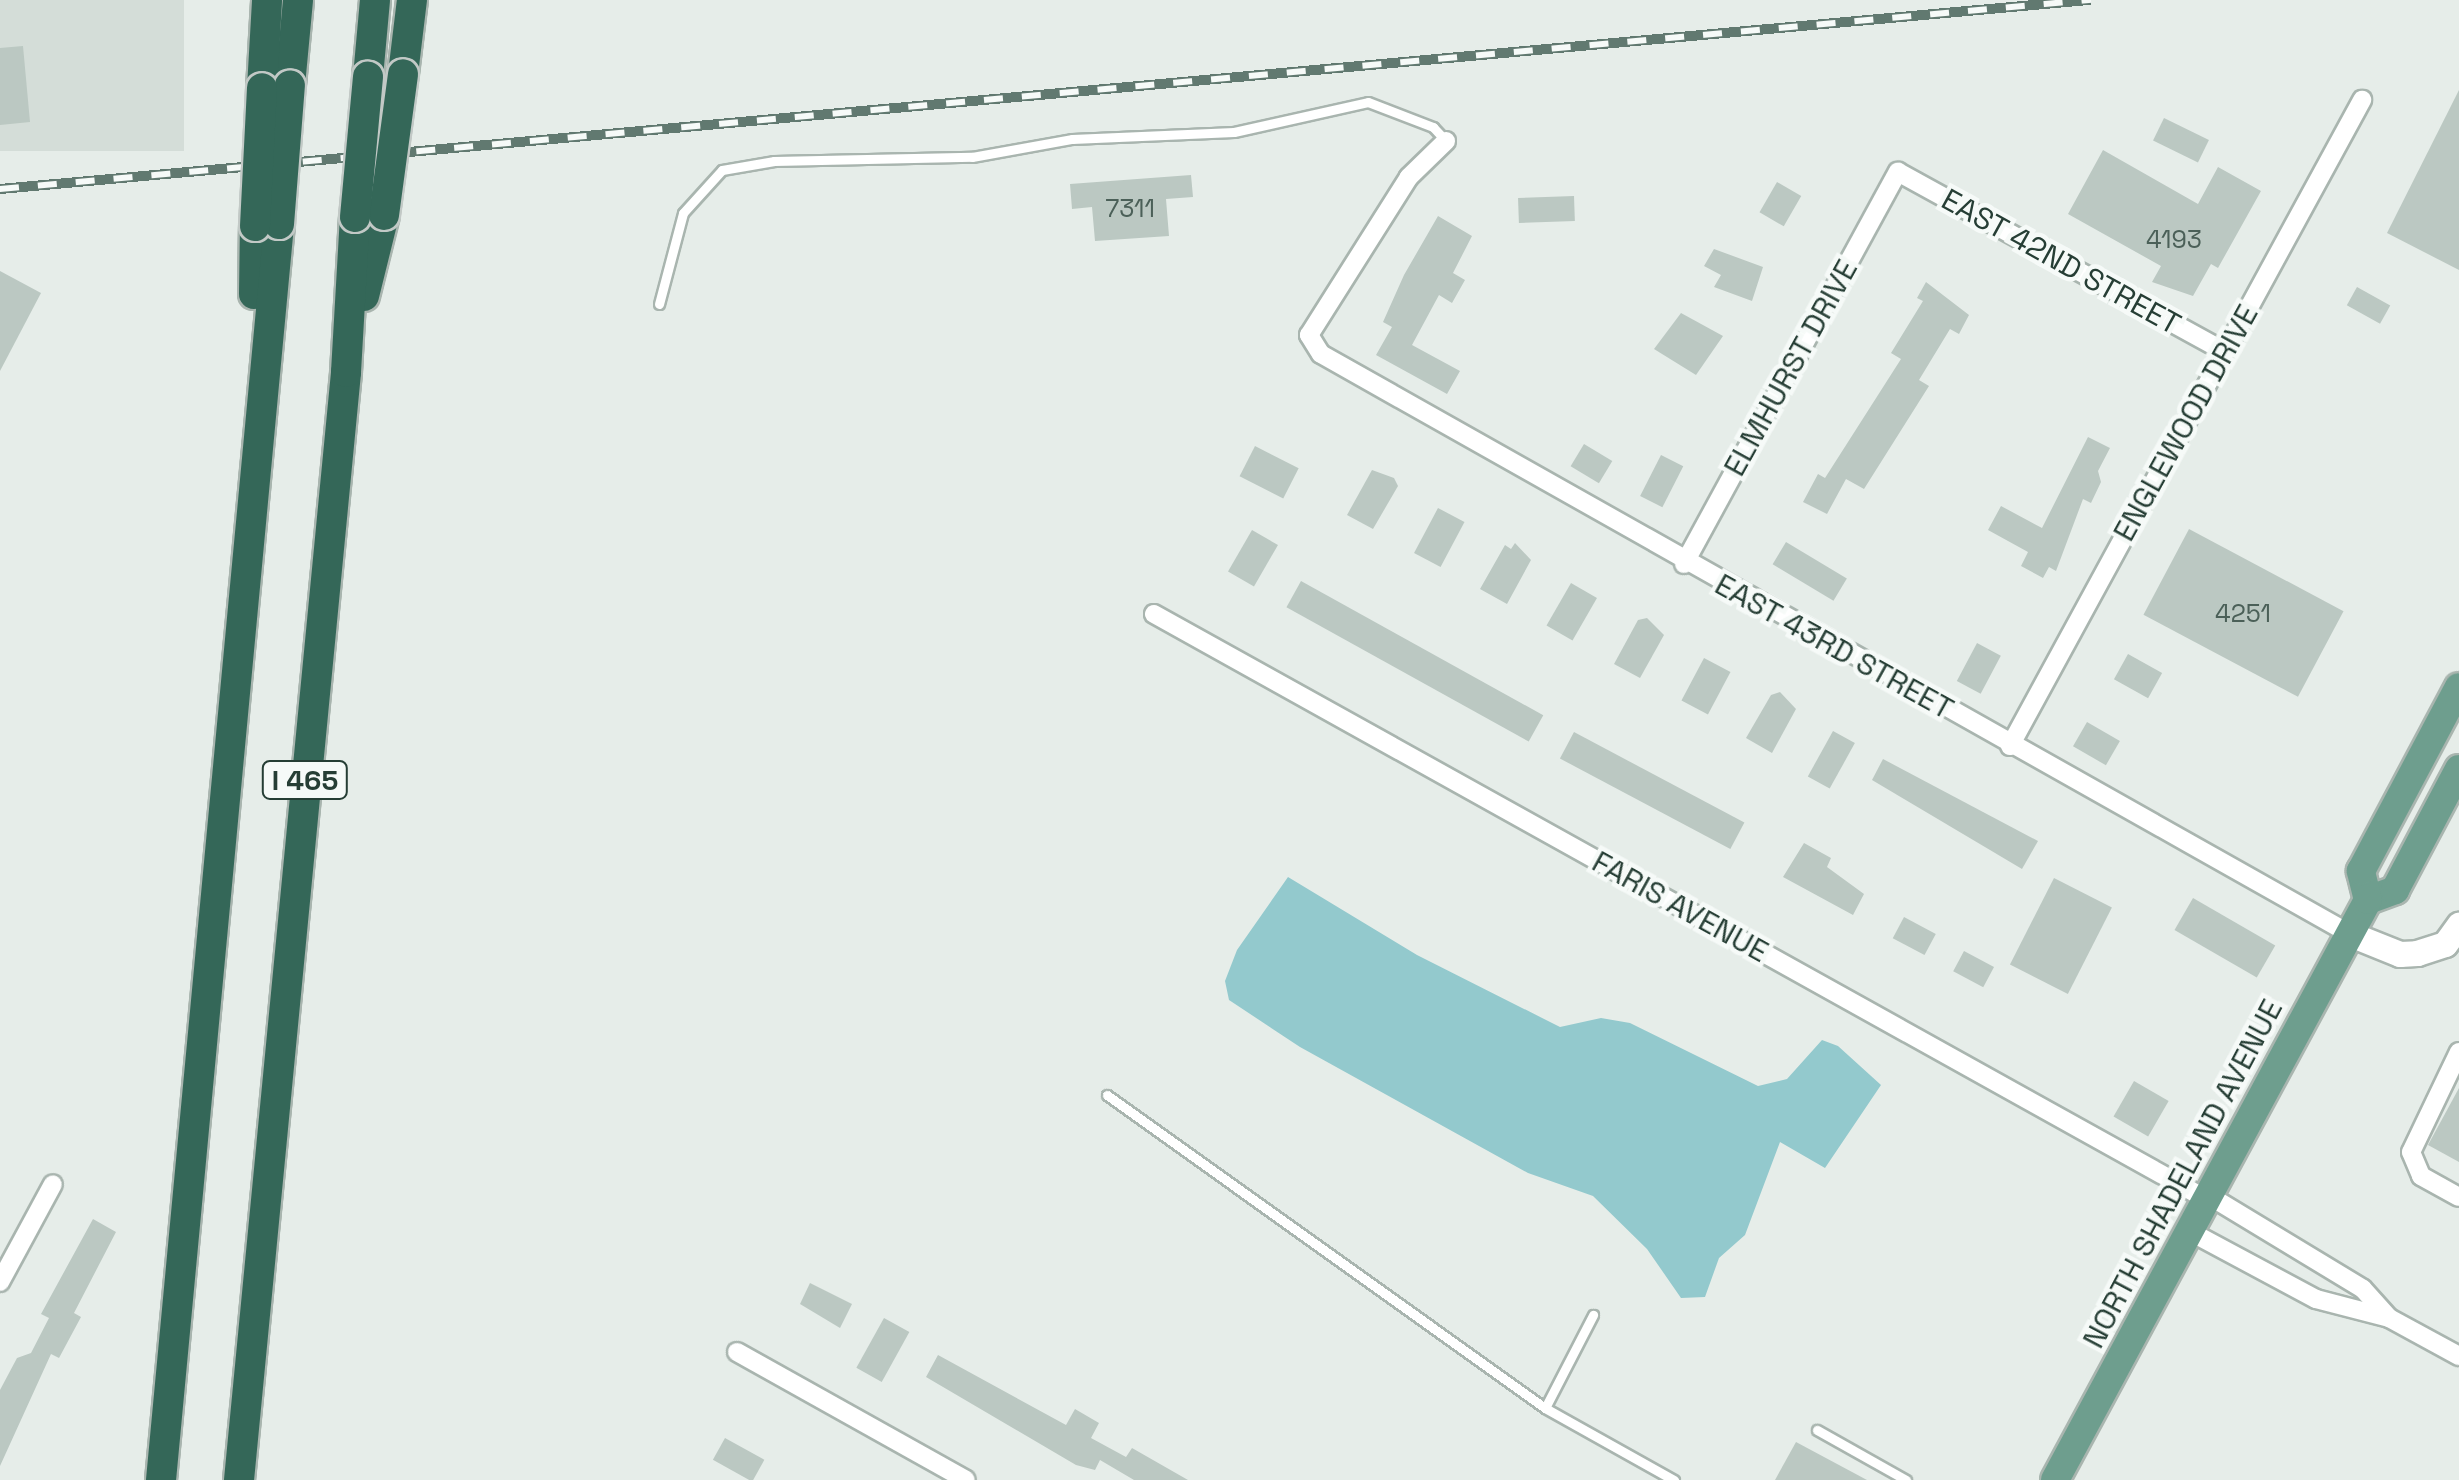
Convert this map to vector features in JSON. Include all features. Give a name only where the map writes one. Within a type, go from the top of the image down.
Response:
[{"type":"highway","points":[[267,0],[276,86]]},
{"type":"highway","name":"I 465","points":[[162,1480],[249,527],[276,86],[298,0]]},
{"type":"highway","name":"I 465","points":[[239,1480],[346,372],[370,216],[368,77],[375,0]]},
{"type":"highway","points":[[370,216],[403,74],[412,0]]},
{"type":"main road","name":"NORTH SHADELAND AVENUE","points":[[2054,1480],[2368,900],[2361,870],[2459,686]]},
{"type":"main road","name":"NORTH SHADELAND AVENUE","points":[[2368,900],[2394,890],[2459,769]]},
{"type":"street","name":"ENGLEWOOD DRIVE","points":[[2010,746],[2362,100]]},
{"type":"street","name":"EAST 43RD STREET","points":[[1446,141],[1409,177],[1308,336],[1320,354],[1684,564],[2350,934]]},
{"type":"street","name":"EAST 42ND STREET","points":[[1898,172],[2225,352]]},
{"type":"street","name":"ELMHURST DRIVE","points":[[1684,564],[1898,172]]},
{"type":"street","name":"FARIS AVENUE","points":[[1154,614],[2207,1197],[2362,1289],[2389,1318]]},
{"type":"street","points":[[2350,934],[2400,954],[2417,953],[2445,944],[2459,925]]},
{"type":"street","points":[[2459,1052],[2410,1152],[2421,1176],[2459,1198]]},
{"type":"street","points":[[0,1282],[53,1184]]},
{"type":"street","name":"FARIS AVENUE","points":[[2189,1231],[2316,1299],[2389,1318],[2459,1356]]},
{"type":"street","points":[[737,1352],[966,1480]]},
{"type":"lane","points":[[658,304],[683,212],[722,170],[774,161],[972,157],[1072,139],[1234,132],[1368,102],[1433,127],[1446,141]]},
{"type":"lane","points":[[1107,1096],[1545,1408],[1674,1480]]},
{"type":"lane","points":[[1545,1408],[1594,1315]]},
{"type":"lane","points":[[1817,1430],[1906,1480]]},
{"type":"shaded area","points":[[0,0],[184,0],[184,151],[0,151]]},
{"type":"water","points":[[1288,877],[1417,955],[1560,1027],[1601,1018],[1630,1023],[1758,1086],[1787,1079],[1822,1040],[1838,1046],[1881,1085],[1825,1168],[1780,1142],[1745,1235],[1719,1258],[1705,1297],[1681,1298],[1647,1249],[1593,1196],[1528,1173],[1300,1047],[1229,1000],[1225,981],[1237,950]]},
{"type":"building","points":[[23,46],[30,122],[0,125],[0,48]]},
{"type":"building","points":[[2459,90],[2459,270],[2387,233]]},
{"type":"building","points":[[2164,118],[2209,140],[2198,162],[2153,140]]},
{"type":"building","points":[[2103,150],[2198,204],[2218,167],[2261,191],[2218,268],[2211,264],[2193,296],[2152,282],[2161,266],[2068,214]]},
{"type":"building","points":[[1191,175],[1193,197],[1166,199],[1169,236],[1095,241],[1092,207],[1072,209],[1070,184]]},
{"type":"building","points":[[1777,182],[1801,196],[1784,226],[1760,212]]},
{"type":"building","points":[[1574,196],[1575,221],[1519,223],[1518,198]]},
{"type":"building","points":[[1438,216],[1472,236],[1453,273],[1465,280],[1452,303],[1439,295],[1412,345],[1460,371],[1447,394],[1376,355],[1392,327],[1383,322],[1404,275]]},
{"type":"building","points":[[1714,249],[1763,267],[1752,301],[1714,287],[1721,275],[1704,266]]},
{"type":"building","points":[[0,271],[41,293],[0,371]]},
{"type":"building","points":[[1926,282],[1969,315],[1959,334],[1950,329],[1919,380],[1929,386],[1864,489],[1846,479],[1827,514],[1803,502],[1818,474],[1825,478],[1901,359],[1891,353],[1923,301],[1917,298]]},
{"type":"building","points":[[2357,287],[2390,305],[2380,324],[2347,305]]},
{"type":"building","points":[[1681,313],[1723,336],[1696,375],[1654,349]]},
{"type":"building","points":[[2088,437],[2110,448],[2098,471],[2101,482],[2091,503],[2083,499],[2056,571],[2049,567],[2043,578],[2021,566],[2028,552],[1988,530],[2001,506],[2042,528]]},
{"type":"building","points":[[1584,444],[1612,461],[1599,483],[1571,466]]},
{"type":"building","points":[[1255,446],[1299,468],[1283,499],[1240,476]]},
{"type":"building","points":[[1661,455],[1683,466],[1662,507],[1640,496]]},
{"type":"building","points":[[1372,470],[1394,478],[1398,486],[1373,529],[1347,515]]},
{"type":"building","points":[[1438,508],[1464,522],[1441,567],[1414,553]]},
{"type":"building","points":[[2189,529],[2344,611],[2298,697],[2143,615]]},
{"type":"building","points":[[1252,530],[1278,545],[1254,587],[1228,572]]},
{"type":"building","points":[[1786,542],[1847,579],[1833,601],[1773,564]]},
{"type":"building","points":[[1515,543],[1531,560],[1507,604],[1480,589],[1505,545],[1511,549]]},
{"type":"building","points":[[1301,581],[1543,715],[1529,742],[1286,607]]},
{"type":"building","points":[[1571,583],[1597,598],[1572,640],[1546,625]]},
{"type":"building","points":[[1647,618],[1664,635],[1640,678],[1614,664],[1638,620]]},
{"type":"building","points":[[1977,643],[2001,656],[1981,694],[1957,681]]},
{"type":"building","points":[[2128,654],[2162,673],[2148,698],[2114,679]]},
{"type":"building","points":[[1704,658],[1730,672],[1708,714],[1681,700]]},
{"type":"building","points":[[1780,692],[1796,709],[1772,753],[1746,738],[1771,695]]},
{"type":"building","points":[[2087,722],[2120,741],[2106,765],[2073,746]]},
{"type":"building","points":[[1833,731],[1855,743],[1830,789],[1808,776]]},
{"type":"building","points":[[1574,732],[1744,823],[1730,849],[1560,758]]},
{"type":"building","points":[[1883,759],[2038,841],[2022,869],[1872,780]]},
{"type":"building","points":[[1804,843],[1831,858],[1827,867],[1864,894],[1853,915],[1783,877]]},
{"type":"building","points":[[2054,878],[2112,908],[2068,994],[2010,964]]},
{"type":"building","points":[[2193,898],[2275,946],[2257,978],[2174,930]]},
{"type":"building","points":[[1904,917],[1936,934],[1925,955],[1893,938]]},
{"type":"building","points":[[1964,951],[1994,967],[1983,987],[1953,971]]},
{"type":"building","points":[[2134,1081],[2169,1101],[2148,1137],[2114,1117]]},
{"type":"building","points":[[2459,1088],[2459,1162],[2428,1145]]},
{"type":"building","points":[[93,1219],[116,1232],[74,1313],[81,1317],[59,1358],[51,1354],[0,1466],[0,1390],[17,1358],[31,1353],[49,1318],[41,1314]]},
{"type":"building","points":[[810,1283],[852,1304],[840,1328],[800,1304]]},
{"type":"building","points":[[884,1318],[909,1332],[882,1382],[856,1368]]},
{"type":"building","points":[[938,1355],[1066,1425],[1075,1409],[1099,1423],[1091,1438],[1126,1457],[1132,1448],[1188,1480],[1134,1480],[1100,1460],[1095,1470],[1076,1465],[926,1377]]},
{"type":"building","points":[[725,1438],[764,1460],[753,1480],[713,1460]]},
{"type":"building","points":[[1796,1442],[1867,1480],[1775,1480]]},
{"type":"railway","points":[[0,189],[2090,0]]}]
